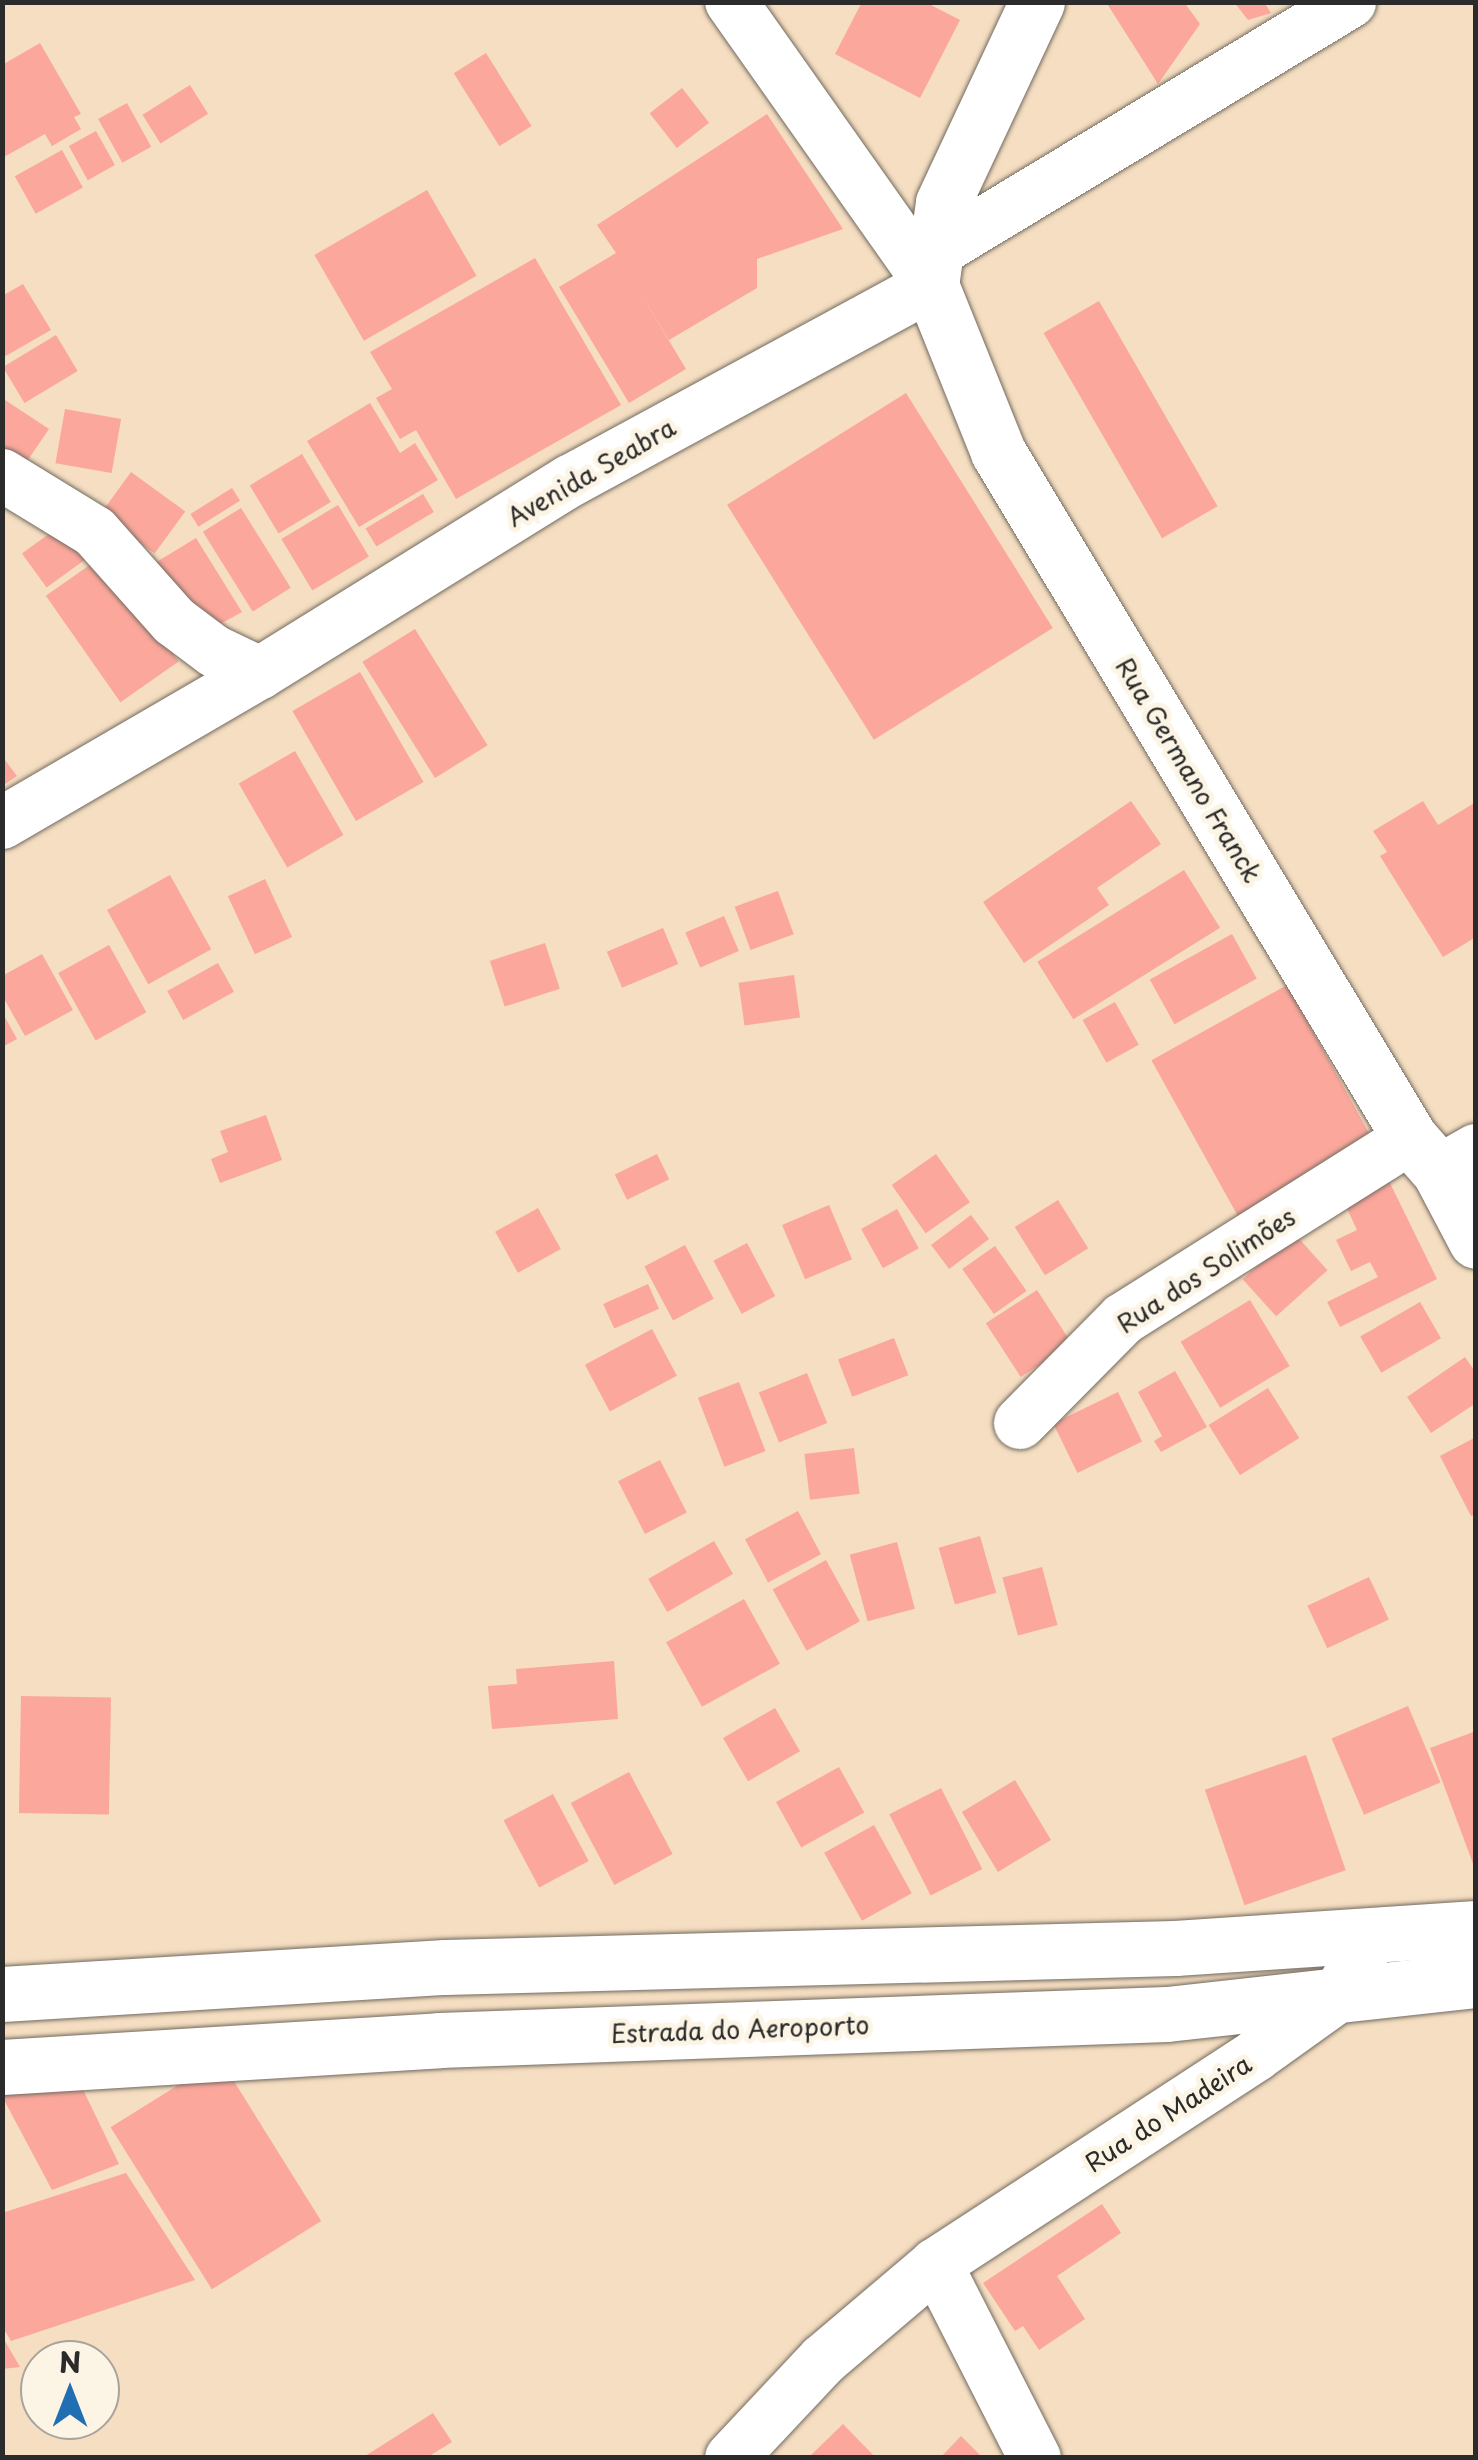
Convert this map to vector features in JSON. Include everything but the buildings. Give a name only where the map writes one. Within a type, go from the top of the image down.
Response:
[{"type":"main road","points":[[932,268],[943,203],[1036,2]]},
{"type":"main road","name":"Rua Germano Franck","points":[[932,268],[998,452],[1442,1153],[1476,1241]]},
{"type":"main road","points":[[2,1994],[446,1967],[1175,1948],[1476,1928]]},
{"type":"main road","name":"Estrada do Aeroporto","points":[[2,2067],[439,2040],[1167,2014],[1476,1980]]},
{"type":"street","name":"Rua Germano Franck","points":[[731,2],[932,268]]},
{"type":"street","name":"Avenida Seabra","points":[[2,823],[260,673],[570,481],[932,268],[1350,2]]},
{"type":"street","points":[[2,475],[95,532],[174,621],[214,651],[260,673]]},
{"type":"street","name":"Rua dos Solimões","points":[[1020,1423],[1123,1319],[1442,1153]]},
{"type":"street","name":"Rua do Madeira","points":[[731,2458],[823,2360],[936,2264],[1255,2056],[1337,1997],[1373,1936]]},
{"type":"street","points":[[936,2264],[1034,2458]]}]
